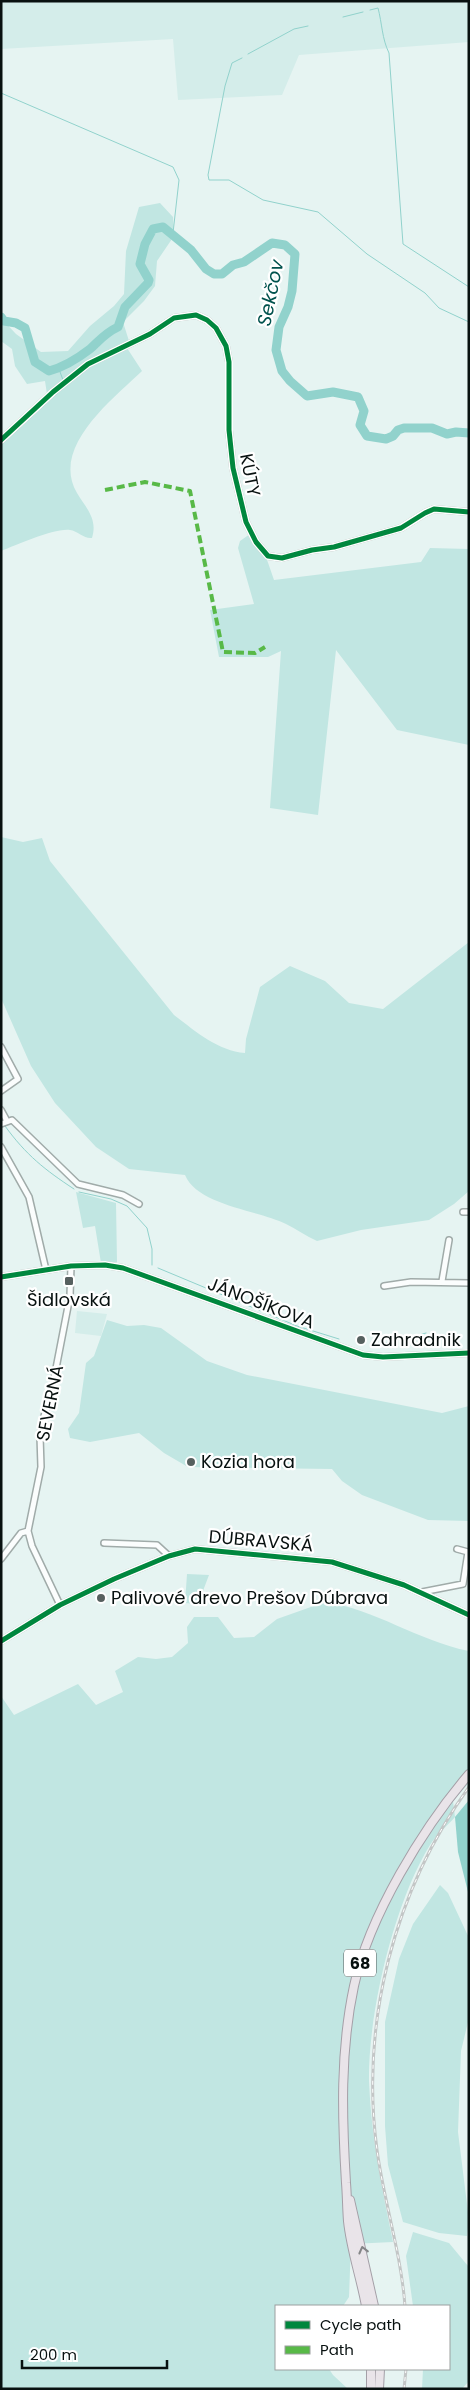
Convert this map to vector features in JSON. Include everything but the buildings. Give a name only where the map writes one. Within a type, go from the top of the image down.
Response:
[{"type":"main road","name":"68","points":[[366,2305],[348,2220],[342,2113],[348,2020],[359,1968],[381,1913],[408,1862],[440,1810],[469,1774]]},
{"type":"main road","name":"68","points":[[346,2181],[374,2305]]},
{"type":"main road","points":[[371,2370],[371,2389]]},
{"type":"main road","points":[[379,2389],[380,2370]]},
{"type":"street","name":"KÚTY","points":[[1,440],[53,392],[88,364],[150,334],[168,320],[190,315],[202,317],[216,328],[224,340],[228,354],[231,457],[243,511],[256,542],[272,557],[282,558],[401,528],[421,515],[434,510],[469,512]]},
{"type":"street","points":[[1,1047],[18,1079],[1,1091]]},
{"type":"street","points":[[1,1110],[8,1120],[12,1120],[78,1184],[123,1195],[139,1204]]},
{"type":"street","points":[[1,1124],[8,1120]]},
{"type":"street","points":[[1,1147],[28,1197],[46,1270]]},
{"type":"street","points":[[442,1281],[449,1240]]},
{"type":"street","name":"JÁNOŠÍKOVA","points":[[1,1277],[71,1266],[105,1265],[131,1271],[363,1354],[383,1358],[469,1353]]},
{"type":"street","name":"SEVERNÁ","points":[[28,1531],[41,1467],[40,1436],[42,1423],[52,1390],[70,1296],[71,1266]]},
{"type":"street","points":[[384,1286],[442,1281],[469,1283]]},
{"type":"street","points":[[1,1559],[21,1533],[28,1531],[32,1546],[60,1605]]},
{"type":"street","points":[[104,1543],[157,1545],[169,1556]]},
{"type":"street","name":"DÚBRAVSKÁ","points":[[1,1641],[60,1605],[169,1556],[196,1549],[332,1562],[357,1568],[422,1593],[469,1615]]},
{"type":"street","points":[[422,1593],[463,1584],[468,1552],[457,1549]]},
{"type":"shaded area","points":[[1,1],[469,1],[469,42],[299,55],[282,95],[178,100],[173,39],[1,49]]},
{"type":"shaded area","points":[[160,203],[173,217],[174,236],[157,261],[155,286],[144,301],[123,322],[129,341],[127,348],[142,371],[116,395],[89,425],[78,442],[72,458],[71,476],[77,493],[92,519],[92,538],[70,530],[63,530],[1,551],[1,436],[47,394],[45,381],[27,384],[15,366],[12,349],[1,341],[1,318],[16,334],[41,352],[68,351],[90,326],[114,306],[124,294],[126,251],[139,207]]},
{"type":"shaded area","points":[[250,534],[265,554],[274,580],[421,562],[430,548],[469,549],[469,745],[397,730],[336,650],[318,815],[270,808],[281,651],[268,657],[219,657],[210,610],[254,604],[238,548],[240,541]]},
{"type":"shaded area","points":[[1,837],[23,842],[42,838],[50,861],[174,1015],[207,1039],[235,1051],[245,1053],[246,1039],[260,987],[290,966],[325,981],[349,1003],[383,1009],[469,942],[469,1191],[454,1204],[429,1220],[361,1230],[317,1241],[274,1219],[230,1206],[202,1194],[185,1175],[129,1169],[96,1147],[55,1103],[31,1066],[1,998]]},
{"type":"shaded area","points":[[76,1192],[116,1203],[117,1262],[101,1263],[95,1226],[83,1228]]},
{"type":"shaded area","points":[[77,1311],[107,1314],[101,1336],[75,1333]]},
{"type":"shaded area","points":[[107,1320],[127,1326],[144,1325],[161,1328],[207,1361],[247,1375],[442,1413],[469,1406],[469,1521],[428,1520],[362,1495],[342,1481],[332,1469],[188,1467],[164,1453],[139,1433],[90,1442],[70,1438],[68,1429],[79,1413],[86,1363],[94,1356]]},
{"type":"shaded area","points":[[187,1574],[209,1575],[198,1604],[185,1603]]},
{"type":"shaded area","points":[[325,1602],[361,1611],[432,1640],[469,1651],[469,1783],[453,1801],[455,1817],[430,1845],[405,1897],[386,1959],[373,2024],[370,2054],[370,2102],[378,2162],[393,2242],[351,2244],[349,2297],[344,2305],[275,2305],[275,2370],[330,2370],[348,2389],[1,2389],[1,1696],[14,1715],[78,1684],[96,1705],[123,1692],[115,1671],[138,1657],[156,1659],[172,1657],[188,1643],[187,1627],[194,1617],[218,1617],[234,1638],[254,1637],[277,1619]]},
{"type":"shaded area","points":[[440,1885],[448,1893],[469,1938],[469,2018],[461,2051],[458,2132],[469,2220],[467,2236],[439,2233],[403,2222],[388,2165],[385,2126],[385,2022],[399,1959],[413,1924]]},
{"type":"shaded area","points":[[413,2232],[449,2243],[468,2266],[469,2381],[462,2389],[422,2389],[423,2370],[450,2370],[450,2305],[413,2305],[406,2256]]},
{"type":"water","points":[[469,1800],[469,1896],[458,1852],[455,1817]]},
{"type":"waterway","points":[[370,10],[378,8],[383,37],[389,53],[403,244],[469,287]]},
{"type":"waterway","points":[[343,17],[363,12]]},
{"type":"waterway","points":[[248,54],[294,29],[308,26]]},
{"type":"waterway","points":[[242,58],[232,63],[225,86],[208,175],[209,180],[229,180],[263,200],[318,212],[367,254],[425,293],[439,308],[469,322]]},
{"type":"waterway","points":[[1,93],[173,167],[179,180],[173,233]]},
{"type":"waterway","name":"Sekčov","points":[[1,317],[4,321],[16,323],[25,328],[35,362],[49,371],[75,359],[90,349],[106,334],[118,327],[125,307],[148,283],[149,280],[140,264],[145,244],[153,229],[163,227],[191,250],[206,269],[214,274],[222,274],[233,265],[244,262],[272,243],[285,245],[295,254],[292,291],[288,307],[279,327],[276,350],[282,371],[290,381],[307,396],[333,392],[358,397],[364,411],[360,425],[367,436],[386,439],[404,428],[432,428],[447,434],[456,432],[469,433]]},
{"type":"waterway","points":[[59,369],[63,380]]},
{"type":"waterway","points":[[1,445],[65,384]]},
{"type":"waterway","points":[[5,1126],[36,1161],[74,1189]]},
{"type":"waterway","points":[[79,1192],[111,1199],[127,1206],[147,1228],[152,1249],[152,1265]]},
{"type":"waterway","points":[[158,1268],[297,1326],[339,1339]]},
{"type":"waterway","points":[[402,1340],[426,1333]]},
{"type":"waterway","points":[[378,1343],[396,1342]]},
{"type":"railway","points":[[405,2305],[400,2267],[377,2150],[373,2102],[374,2054],[379,2007],[388,1960],[402,1914],[421,1870],[443,1827],[469,1787]]},
{"type":"railway","points":[[404,2389],[406,2370]]},
{"type":"marked path","points":[[105,490],[145,482],[190,491],[223,652],[255,653],[265,647]]},
{"type":"cycle path","points":[[1,440],[53,392],[88,364],[150,334],[174,318],[196,315],[207,320],[216,328],[226,346],[229,362],[229,430],[233,468],[246,522],[256,542],[268,556],[282,558],[312,550],[334,547],[401,528],[434,509],[469,512]]},
{"type":"cycle path","points":[[1,1277],[71,1266],[105,1265],[123,1268],[363,1355],[383,1357],[469,1353]]},
{"type":"cycle path","points":[[1,1641],[60,1605],[114,1579],[169,1556],[195,1549],[332,1562],[404,1585],[469,1615]]},
{"type":"place","name":"Šidlovská","points":[[69,1281]]},
{"type":"place","name":"Zahradnik","points":[[361,1340]]},
{"type":"place","name":"Kozia hora","points":[[191,1462]]},
{"type":"place","name":"Palivové drevo Prešov Dúbrava","points":[[101,1598]]}]
